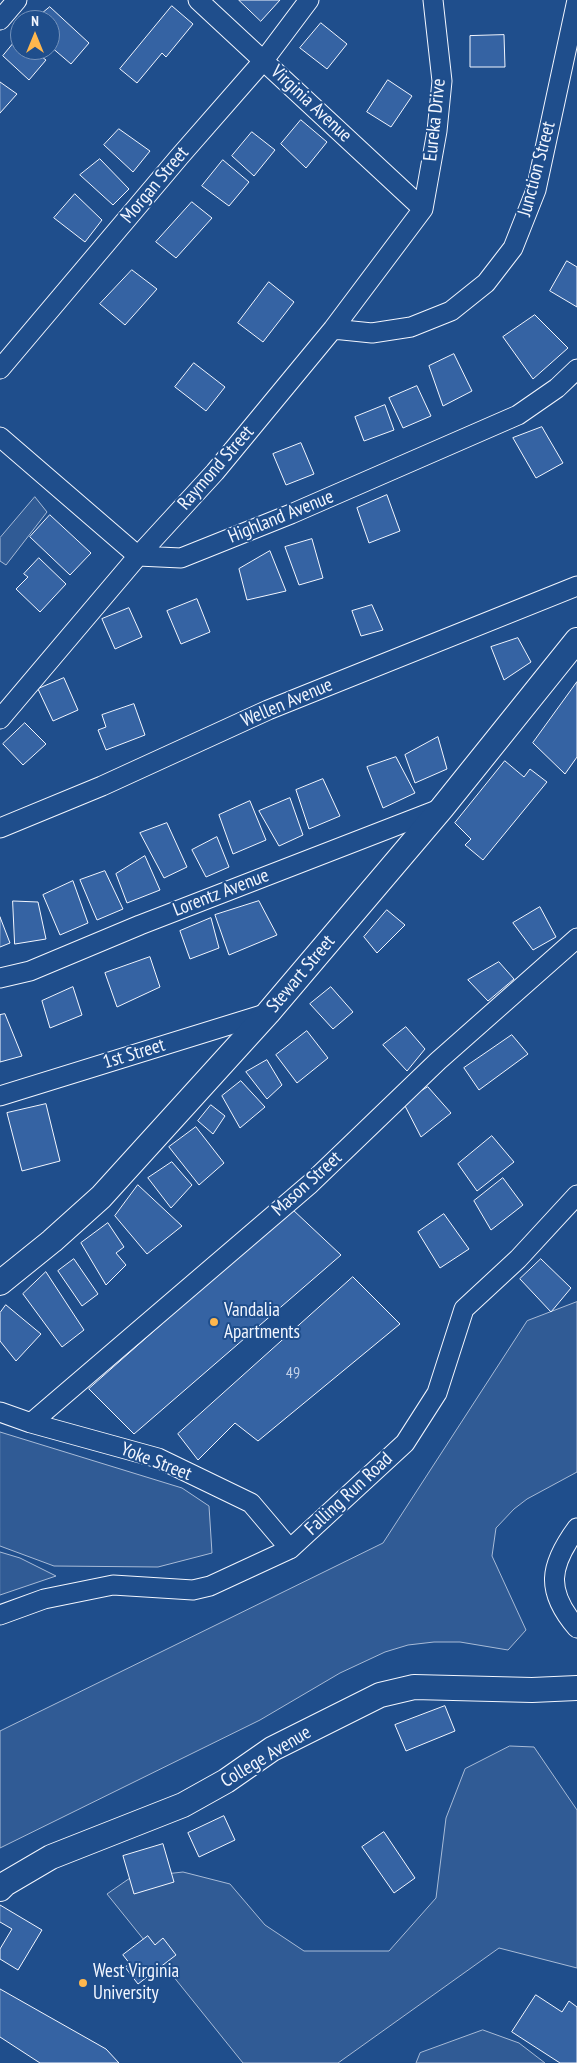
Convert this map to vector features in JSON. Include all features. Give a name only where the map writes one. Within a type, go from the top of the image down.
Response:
[{"type":"street","points":[[0,20],[17,0]]},
{"type":"street","name":"Virginia Avenue","points":[[198,0],[423,209]]},
{"type":"street","name":"Morgan Street","points":[[0,370],[180,156],[264,60],[309,0]]},
{"type":"street","name":"Eureka Drive","points":[[423,209],[437,131],[442,81],[433,0]]},
{"type":"street","name":"Junction Street","points":[[333,329],[372,333],[411,327],[451,311],[486,284],[513,248],[536,190],[577,0]]},
{"type":"street","name":"Raymond Street","points":[[0,719],[138,556],[214,472],[333,329],[423,209]]},
{"type":"street","name":"Highland Avenue","points":[[138,556],[181,558],[300,510],[518,415],[557,388],[577,369]]},
{"type":"street","points":[[0,437],[138,556]]},
{"type":"street","name":"Wellen Avenue","points":[[0,828],[102,786],[268,710],[577,586]]},
{"type":"street","name":"Stewart Street","points":[[0,1283],[52,1241],[101,1197],[268,1013],[442,808],[577,640]]},
{"type":"street","name":"Lorentz Avenue","points":[[0,978],[30,971],[148,921],[442,808]]},
{"type":"street","name":"Mason Street","points":[[31,1423],[310,1184],[438,1061],[577,938]]},
{"type":"street","name":"1st Street","points":[[0,1096],[268,1013]]},
{"type":"street","name":"Falling Run Road","points":[[0,1615],[44,1598],[113,1585],[193,1590],[210,1586],[290,1549],[405,1442],[437,1393],[464,1309],[518,1259],[577,1195]]},
{"type":"street","name":"Yoke Street","points":[[0,1412],[31,1423],[158,1458],[251,1503],[290,1549]]},
{"type":"street","points":[[577,1528],[566,1544],[556,1565],[554,1580],[558,1600],[569,1619],[577,1628]]},
{"type":"street","name":"College Avenue","points":[[0,1889],[5,1884],[52,1857],[183,1805],[226,1782],[272,1748],[380,1695],[414,1687],[532,1690],[577,1688]]},
{"type":"shaded area","points":[[35,497],[47,512],[6,565],[0,561],[0,538]]},
{"type":"shaded area","points":[[577,1302],[577,1472],[527,1499],[514,1509],[496,1528],[492,1556],[526,1630],[508,1650],[460,1642],[434,1642],[408,1645],[385,1652],[340,1673],[260,1720],[0,1848],[0,1731],[383,1543],[527,1321]]},
{"type":"shaded area","points":[[0,1432],[182,1488],[209,1506],[212,1553],[158,1567],[54,1566],[0,1546]]},
{"type":"shaded area","points":[[0,1552],[20,1558],[56,1576],[0,1595]]},
{"type":"shaded area","points":[[510,1746],[534,1747],[577,1810],[577,1968],[499,1948],[338,2063],[243,2063],[107,1894],[130,1878],[183,1872],[230,1884],[265,1925],[304,1951],[389,1951],[436,1898],[446,1818],[465,1769]]},
{"type":"shaded area","points":[[483,2030],[519,2043],[545,2063],[416,2063],[420,2053]]},
{"type":"building","points":[[239,0],[280,0],[261,21]]},
{"type":"building","points":[[172,6],[193,24],[166,57],[162,53],[137,83],[120,69]]},
{"type":"building","points":[[60,16],[89,43],[71,64],[60,55]]},
{"type":"building","points":[[321,23],[347,44],[327,69],[300,48]]},
{"type":"building","points":[[504,35],[505,67],[470,67],[470,36]]},
{"type":"building","points":[[10,48],[10,60],[46,60],[29,80],[3,56]]},
{"type":"building","points":[[388,80],[412,96],[391,127],[367,112]]},
{"type":"building","points":[[0,82],[17,94],[0,113]]},
{"type":"building","points":[[301,120],[327,142],[306,168],[281,144]]},
{"type":"building","points":[[119,129],[150,151],[133,172],[104,145]]},
{"type":"building","points":[[252,132],[275,150],[254,176],[232,156]]},
{"type":"building","points":[[100,159],[129,189],[113,205],[80,175]]},
{"type":"building","points":[[223,160],[249,182],[229,206],[202,186]]},
{"type":"building","points":[[75,194],[102,220],[85,242],[54,218]]},
{"type":"building","points":[[192,202],[212,218],[176,258],[156,242]]},
{"type":"building","points":[[567,261],[577,267],[577,307],[550,291]]},
{"type":"building","points":[[132,270],[157,289],[125,325],[100,304]]},
{"type":"building","points":[[269,282],[294,302],[263,342],[238,323]]},
{"type":"building","points":[[535,315],[568,348],[533,379],[503,337]]},
{"type":"building","points":[[454,354],[472,391],[443,406],[429,366]]},
{"type":"building","points":[[194,363],[225,387],[206,411],[175,387]]},
{"type":"building","points":[[417,386],[431,416],[403,428],[389,398]]},
{"type":"building","points":[[385,405],[394,430],[364,441],[355,417]]},
{"type":"building","points":[[542,427],[563,463],[536,478],[513,438]]},
{"type":"building","points":[[301,443],[314,474],[286,485],[273,454]]},
{"type":"building","points":[[387,495],[400,531],[369,543],[357,508]]},
{"type":"building","points":[[50,515],[91,553],[70,575],[30,537]]},
{"type":"building","points":[[312,539],[323,578],[299,585],[285,547]]},
{"type":"building","points":[[270,551],[286,591],[247,600],[239,569]]},
{"type":"building","points":[[39,558],[66,584],[40,612],[16,589],[28,577],[24,574]]},
{"type":"building","points":[[197,599],[210,632],[181,644],[167,611]]},
{"type":"building","points":[[372,605],[383,630],[361,636],[352,611]]},
{"type":"building","points":[[129,608],[142,637],[115,649],[102,619]]},
{"type":"building","points":[[518,638],[531,662],[504,680],[491,647]]},
{"type":"building","points":[[64,678],[78,710],[53,721],[38,689]]},
{"type":"building","points":[[577,682],[577,757],[565,774],[533,743]]},
{"type":"building","points":[[134,704],[145,735],[106,750],[98,730],[106,727],[102,715]]},
{"type":"building","points":[[25,723],[46,744],[23,765],[3,744]]},
{"type":"building","points":[[438,737],[447,769],[415,783],[405,755]]},
{"type":"building","points":[[396,757],[415,793],[383,808],[367,767]]},
{"type":"building","points":[[505,761],[524,777],[530,769],[547,782],[483,860],[465,845],[471,839],[455,823]]},
{"type":"building","points":[[323,779],[340,816],[309,829],[296,790]]},
{"type":"building","points":[[290,798],[303,835],[279,846],[259,811]]},
{"type":"building","points":[[250,801],[266,840],[233,854],[219,815]]},
{"type":"building","points":[[167,823],[187,867],[164,878],[140,833]]},
{"type":"building","points":[[217,837],[229,867],[206,877],[192,850]]},
{"type":"building","points":[[145,856],[160,890],[127,903],[116,874]]},
{"type":"building","points":[[105,871],[123,909],[97,920],[80,880]]},
{"type":"building","points":[[73,881],[88,923],[60,935],[43,895]]},
{"type":"building","points":[[13,901],[38,902],[46,939],[15,944]]},
{"type":"building","points":[[259,901],[277,935],[229,955],[215,915]]},
{"type":"building","points":[[540,907],[556,937],[533,950],[513,923]]},
{"type":"building","points":[[387,910],[405,925],[377,953],[364,937]]},
{"type":"building","points":[[0,917],[10,943],[0,947]]},
{"type":"building","points":[[211,918],[219,948],[190,959],[180,931]]},
{"type":"building","points":[[150,957],[160,987],[117,1007],[105,973]]},
{"type":"building","points":[[499,962],[514,979],[488,1001],[468,980]]},
{"type":"building","points":[[73,987],[82,1015],[50,1028],[42,1001]]},
{"type":"building","points":[[331,987],[353,1012],[333,1029],[310,1004]]},
{"type":"building","points":[[5,1014],[22,1056],[0,1062],[0,1015]]},
{"type":"building","points":[[406,1027],[425,1049],[407,1071],[383,1045]]},
{"type":"building","points":[[307,1031],[328,1058],[297,1083],[276,1055]]},
{"type":"building","points":[[512,1035],[528,1054],[479,1090],[464,1068]]},
{"type":"building","points":[[267,1060],[282,1085],[267,1099],[246,1072]]},
{"type":"building","points":[[241,1081],[265,1107],[240,1128],[222,1096]]},
{"type":"building","points":[[428,1087],[451,1113],[421,1137],[403,1102]]},
{"type":"building","points":[[46,1104],[60,1161],[22,1171],[7,1113]]},
{"type":"building","points":[[211,1105],[225,1116],[213,1134],[198,1121]]},
{"type":"building","points":[[196,1127],[224,1163],[199,1185],[169,1147]]},
{"type":"building","points":[[492,1136],[514,1162],[477,1191],[458,1164]]},
{"type":"building","points":[[172,1162],[192,1185],[171,1208],[148,1178]]},
{"type":"building","points":[[503,1178],[523,1205],[491,1230],[474,1201]]},
{"type":"building","points":[[138,1185],[182,1226],[147,1254],[115,1216]]},
{"type":"building","name":"Vandalia Apartments","points":[[292,1209],[341,1255],[134,1434],[89,1389]]},
{"type":"building","points":[[444,1214],[469,1249],[440,1268],[418,1232]]},
{"type":"building","points":[[108,1223],[124,1247],[116,1253],[126,1265],[106,1285],[81,1243]]},
{"type":"building","points":[[74,1259],[98,1294],[82,1306],[58,1271]]},
{"type":"building","points":[[541,1259],[571,1288],[551,1312],[520,1279]]},
{"type":"building","points":[[46,1272],[84,1330],[62,1347],[23,1294]]},
{"type":"building","name":"Vandalia Apartments","points":[[353,1277],[400,1324],[258,1441],[235,1423],[198,1460],[178,1434]]},
{"type":"building","points":[[6,1305],[41,1334],[16,1361],[0,1341],[0,1313]]},
{"type":"building","points":[[445,1706],[455,1731],[406,1751],[395,1725]]},
{"type":"building","points":[[224,1816],[235,1840],[199,1857],[188,1833]]},
{"type":"building","points":[[384,1832],[415,1878],[394,1893],[362,1847]]},
{"type":"building","points":[[163,1844],[174,1882],[134,1894],[123,1856]]},
{"type":"building","points":[[0,1905],[42,1930],[18,1970],[0,1959],[0,1949],[12,1929],[0,1922]]},
{"type":"building","points":[[148,1936],[155,1945],[163,1938],[176,1955],[138,1984],[125,1967],[130,1964],[123,1955]]},
{"type":"building","points":[[0,1989],[106,2049],[119,2063],[40,2063],[0,2037]]},
{"type":"building","points":[[536,1995],[562,2012],[569,2001],[577,2007],[577,2063],[560,2063],[512,2032]]},
{"type":"place","name":"Vandalia Apartments","points":[[214,1322]]},
{"type":"place","name":"West Virginia University","points":[[83,1983]]}]
